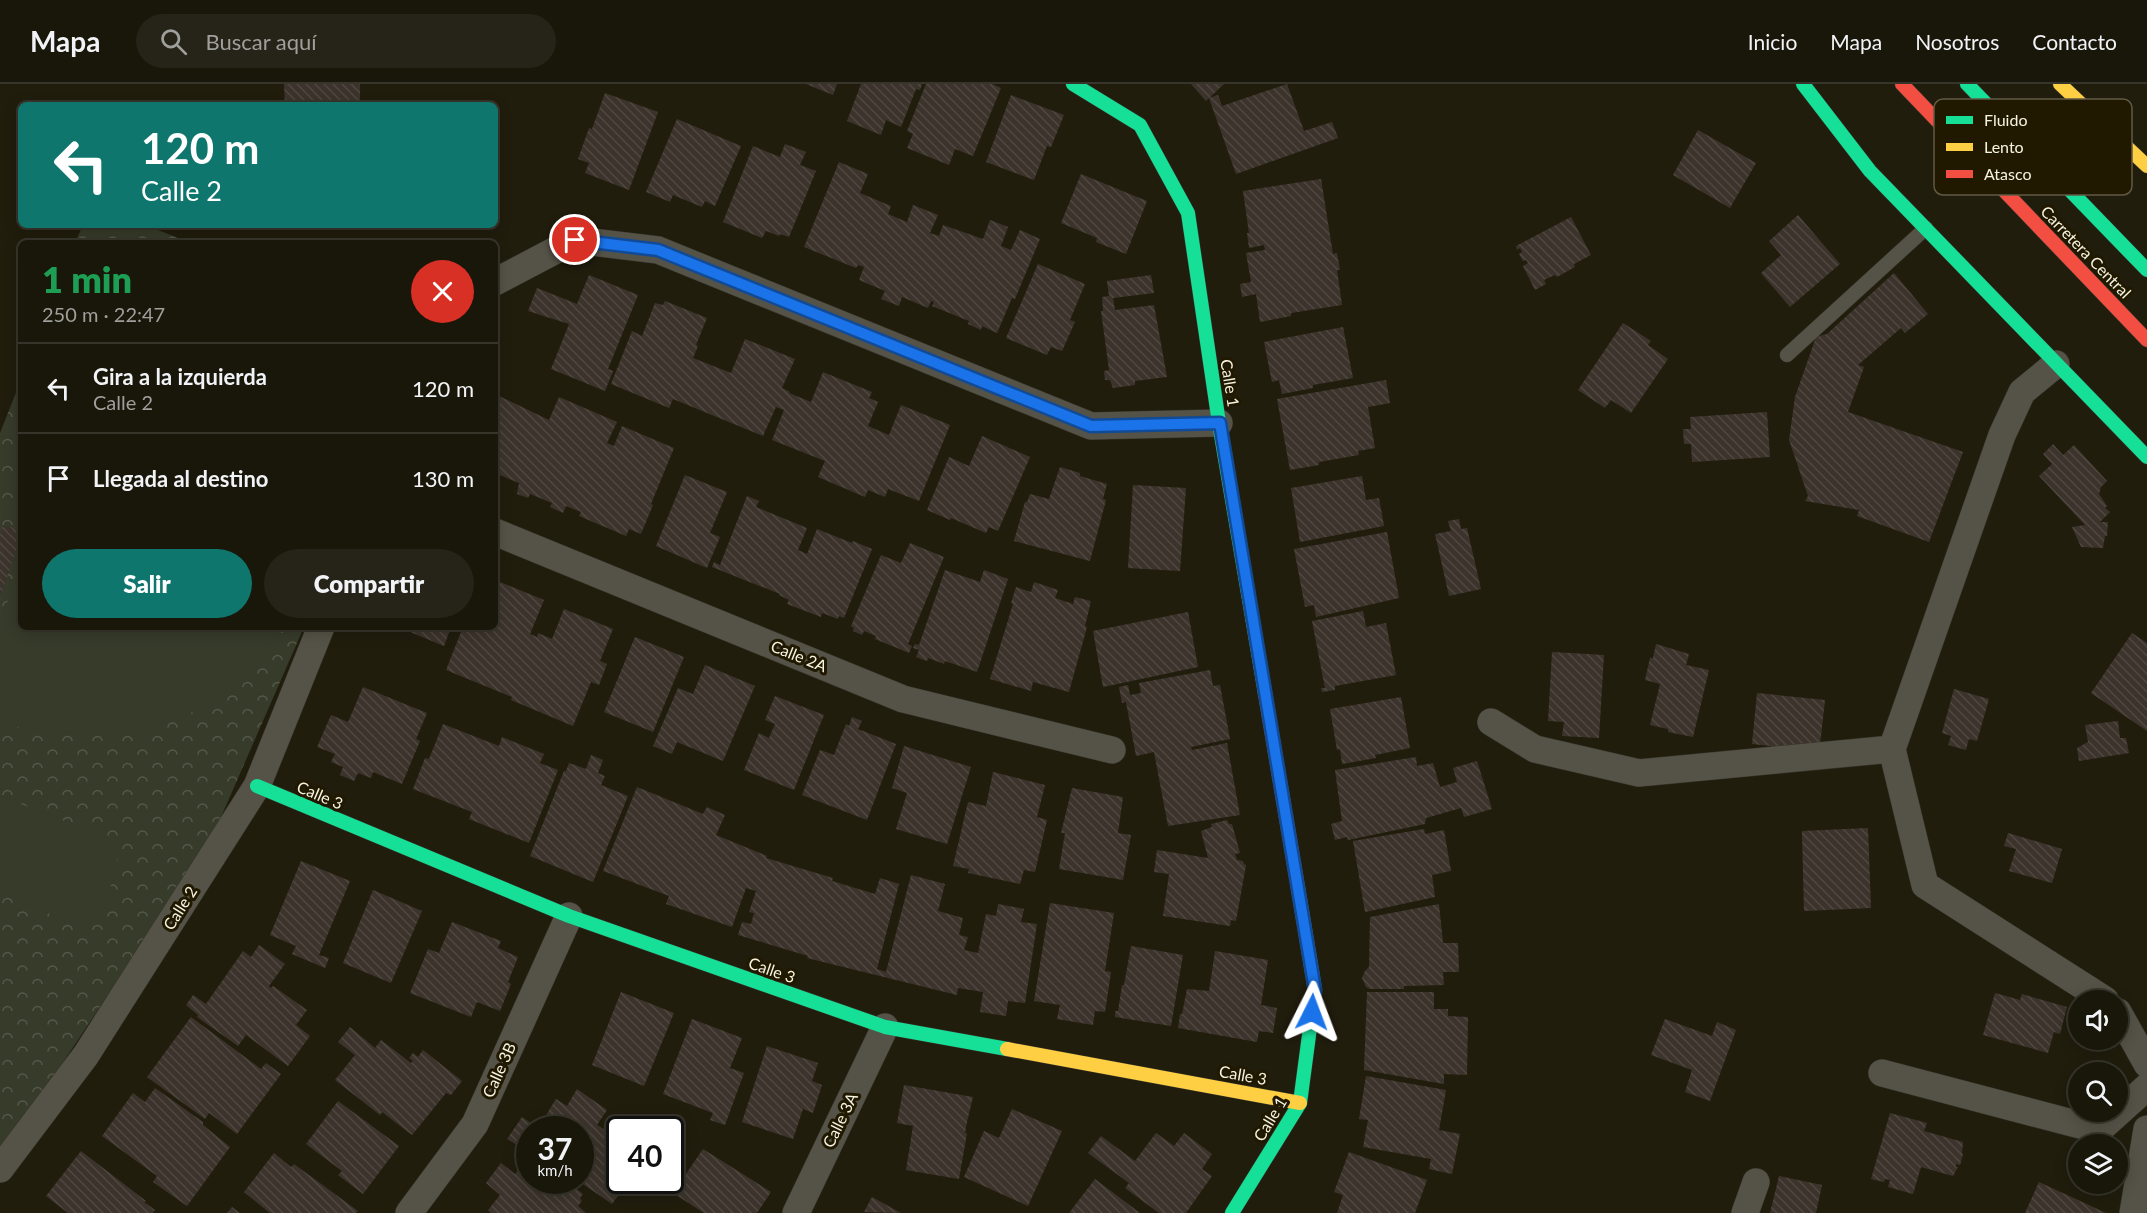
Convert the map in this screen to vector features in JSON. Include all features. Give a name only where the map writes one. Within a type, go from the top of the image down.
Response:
[{"type":"main road","name":"Calle 1","points":[[1073,84],[1140,125],[1188,213],[1220,423],[1315,990],[1300,1103],[1232,1213]]},
{"type":"main road","points":[[1803,84],[1870,171],[2147,457]]},
{"type":"main road","name":"Carretera Central","points":[[1902,84],[1934,117]]},
{"type":"main road","name":"Carretera Central","points":[[1967,84],[1982,99]]},
{"type":"main road","points":[[2060,84],[2076,99]]},
{"type":"main road","points":[[2132,152],[2147,166]]},
{"type":"main road","name":"Carretera Central","points":[[2008,195],[2147,340]]},
{"type":"main road","name":"Carretera Central","points":[[2074,195],[2147,270]]},
{"type":"main road","name":"Calle 3","points":[[257,786],[569,916],[885,1027],[1300,1103]]},
{"type":"street","points":[[498,280],[575,240],[658,250],[1091,426],[1220,423]]},
{"type":"street","points":[[2056,364],[2022,392],[2001,435],[1892,749],[1925,885],[2088,990]]},
{"type":"street","name":"Calle 2A","points":[[498,533],[903,699],[1112,750]]},
{"type":"street","name":"Calle 2","points":[[0,1169],[86,1055],[257,786],[320,630]]},
{"type":"street","points":[[1491,722],[1535,749],[1639,773],[1892,749]]},
{"type":"street","name":"Calle 3B","points":[[409,1213],[475,1124],[569,916]]},
{"type":"street","name":"Calle 3A","points":[[796,1213],[885,1027]]},
{"type":"street","points":[[2128,1030],[2147,1064]]},
{"type":"street","points":[[1882,1073],[2099,1130],[2147,1087]]},
{"type":"street","points":[[2133,1213],[2147,1129]]},
{"type":"street","points":[[1745,1213],[1756,1182]]},
{"type":"lane","points":[[1787,355],[1926,228]]},
{"type":"green space","points":[[82,228],[153,228],[183,240],[76,240]]},
{"type":"green space","points":[[18,388],[18,630],[303,630],[211,840],[0,1157],[0,433]]},
{"type":"green space","points":[[18,572],[18,630],[278,630],[264,661],[222,701],[155,726],[103,736],[22,728],[0,722],[0,623]]},
{"type":"green space","points":[[0,796],[106,837],[119,865],[101,910],[74,924],[0,893]]},
{"type":"building","points":[[284,84],[360,84],[360,102],[285,102]]},
{"type":"building","points":[[806,84],[837,84],[833,95]]},
{"type":"building","points":[[861,84],[922,84],[920,90],[916,89],[901,127],[886,120],[881,135],[847,121]]},
{"type":"building","points":[[926,84],[992,84],[1001,88],[973,156],[955,149],[949,165],[907,148],[913,134],[907,131]]},
{"type":"building","points":[[1191,84],[1224,84],[1206,101]]},
{"type":"building","points":[[1287,84],[1304,131],[1332,122],[1338,138],[1236,174],[1209,98],[1218,95],[1222,106]]},
{"type":"building","points":[[605,93],[658,112],[629,190],[585,173],[589,163],[578,159]]},
{"type":"building","points":[[1011,95],[1064,115],[1051,147],[1047,146],[1034,180],[986,162]]},
{"type":"building","points":[[677,119],[741,146],[715,206],[705,201],[702,207],[673,195],[670,202],[646,192]]},
{"type":"building","points":[[1698,130],[1756,163],[1730,208],[1673,175]]},
{"type":"building","points":[[785,144],[806,152],[800,165],[816,171],[789,237],[766,231],[762,238],[723,222],[753,146],[780,157]]},
{"type":"building","points":[[839,162],[868,174],[860,193],[891,206],[888,214],[907,222],[913,205],[938,215],[930,233],[939,236],[943,225],[983,239],[990,220],[1008,227],[1001,246],[1011,250],[1020,230],[1040,239],[1015,299],[1012,298],[997,333],[982,326],[981,330],[968,324],[969,321],[932,306],[934,302],[931,301],[928,308],[902,297],[899,306],[881,299],[885,291],[859,280],[864,267],[858,265],[856,268],[804,247]]},
{"type":"building","points":[[1081,174],[1147,201],[1126,254],[1096,242],[1097,238],[1061,223]]},
{"type":"building","points":[[1321,179],[1333,254],[1337,253],[1340,270],[1337,270],[1342,305],[1291,313],[1291,316],[1260,322],[1256,294],[1242,297],[1240,284],[1251,282],[1246,253],[1265,250],[1264,245],[1249,248],[1243,191]]},
{"type":"building","points":[[1798,215],[1840,264],[1790,307],[1761,273],[1781,255],[1769,241]]},
{"type":"building","points":[[1571,217],[1591,255],[1557,277],[1555,275],[1544,280],[1546,284],[1535,290],[1523,266],[1528,263],[1526,260],[1523,261],[1519,254],[1522,252],[1520,248],[1517,250],[1516,246]]},
{"type":"building","points":[[1038,264],[1085,284],[1070,320],[1075,322],[1062,351],[1051,347],[1047,355],[1006,338]]},
{"type":"building","points":[[1894,273],[1928,314],[1905,333],[1901,328],[1858,365],[1864,367],[1848,412],[1963,452],[1929,542],[1857,516],[1859,510],[1805,501],[1808,496],[1789,440],[1795,397],[1816,337],[1827,334]]},
{"type":"building","points":[[589,275],[638,295],[608,369],[613,371],[605,391],[551,369],[569,324],[528,311],[537,288],[577,304]]},
{"type":"building","points":[[1151,275],[1154,293],[1113,298],[1115,310],[1154,305],[1167,377],[1135,381],[1135,385],[1113,388],[1110,380],[1105,380],[1104,371],[1109,370],[1101,311],[1103,311],[1102,297],[1109,296],[1107,281]]},
{"type":"building","points":[[665,301],[707,318],[693,358],[731,373],[745,339],[795,359],[782,388],[789,393],[811,402],[823,372],[872,392],[869,398],[878,402],[868,426],[889,435],[901,405],[950,425],[919,501],[888,489],[885,497],[868,490],[865,497],[818,477],[825,461],[772,440],[784,410],[776,407],[763,436],[673,399],[669,408],[611,384],[632,331],[642,336],[655,303],[663,305]]},
{"type":"building","points":[[1623,323],[1651,341],[1648,345],[1668,359],[1631,413],[1611,400],[1605,408],[1578,390]]},
{"type":"building","points":[[1343,327],[1353,378],[1313,385],[1313,388],[1282,394],[1279,380],[1272,382],[1264,342]]},
{"type":"building","points":[[1386,380],[1390,403],[1368,407],[1375,448],[1358,451],[1359,455],[1290,470],[1277,399]]},
{"type":"building","points":[[498,395],[549,420],[559,397],[617,422],[607,443],[614,446],[622,426],[674,448],[641,534],[629,529],[626,536],[579,516],[581,512],[566,506],[563,513],[550,507],[552,503],[530,494],[528,498],[517,494],[519,483],[498,474]]},
{"type":"building","points":[[1767,412],[1770,457],[1692,462],[1691,444],[1684,444],[1683,429],[1691,429],[1690,417]]},
{"type":"building","points":[[982,436],[1030,457],[998,531],[989,527],[986,533],[927,510],[949,457],[969,466]]},
{"type":"building","points":[[2053,444],[2063,455],[2074,445],[2107,481],[2101,487],[2099,494],[2107,506],[2105,508],[2110,512],[2100,522],[2108,522],[2103,548],[2081,547],[2072,527],[2085,525],[2039,476],[2052,464],[2043,454]]},
{"type":"building","points":[[1060,467],[1107,484],[1103,499],[1106,500],[1090,561],[1014,541],[1025,502],[1030,494],[1049,499]]},
{"type":"building","points":[[685,475],[727,492],[710,533],[720,537],[707,568],[656,546]]},
{"type":"building","points":[[1362,476],[1366,500],[1379,498],[1384,526],[1300,542],[1291,488]]},
{"type":"building","points":[[1133,485],[1186,488],[1180,571],[1128,568]]},
{"type":"building","points":[[747,496],[759,501],[756,507],[807,528],[798,550],[807,554],[817,529],[872,549],[844,618],[839,616],[838,619],[822,613],[821,617],[787,604],[789,600],[780,594],[712,567],[714,562],[720,565]]},
{"type":"building","points":[[1459,519],[1461,529],[1467,528],[1481,589],[1449,596],[1435,534],[1451,531],[1448,521]]},
{"type":"building","points":[[3,525],[18,529],[18,544],[0,598],[0,535]]},
{"type":"building","points":[[1387,532],[1399,598],[1316,617],[1314,605],[1305,607],[1294,549]]},
{"type":"building","points":[[910,543],[944,557],[908,644],[912,646],[909,653],[875,639],[876,636],[864,631],[862,635],[853,631],[854,628],[851,626],[881,555],[901,563]]},
{"type":"building","points":[[945,570],[980,582],[984,570],[1008,579],[977,672],[945,661],[944,664],[928,658],[927,661],[916,657],[919,650],[913,648],[915,644],[919,645]]},
{"type":"building","points":[[498,581],[544,600],[530,634],[537,637],[538,633],[552,639],[564,609],[613,629],[600,661],[607,664],[599,685],[591,682],[573,726],[511,700],[512,697],[446,670],[462,630],[498,630]]},
{"type":"building","points":[[1034,582],[1058,590],[1055,598],[1073,604],[1075,597],[1091,601],[1085,626],[1087,627],[1069,692],[1033,682],[1031,691],[990,679],[1016,587],[1031,592]]},
{"type":"building","points":[[1363,611],[1366,627],[1386,623],[1396,675],[1335,686],[1335,690],[1322,692],[1321,688],[1325,688],[1312,621]]},
{"type":"building","points":[[1188,612],[1198,667],[1103,687],[1093,631]]},
{"type":"building","points":[[405,630],[450,630],[444,646]]},
{"type":"building","points":[[2132,633],[2147,643],[2147,731],[2091,693]]},
{"type":"building","points":[[635,637],[684,657],[653,732],[604,712]]},
{"type":"building","points":[[1656,644],[1689,654],[1686,665],[1709,670],[1693,737],[1668,732],[1668,729],[1650,725],[1660,684],[1645,680]]},
{"type":"building","points":[[1552,652],[1604,655],[1599,738],[1562,736],[1564,722],[1548,721]]},
{"type":"building","points":[[705,665],[755,686],[723,761],[677,742],[672,754],[653,746],[678,688],[693,694]]},
{"type":"building","points":[[1210,670],[1213,686],[1220,685],[1230,739],[1191,747],[1192,750],[1227,743],[1240,815],[1168,826],[1154,752],[1136,756],[1126,702],[1122,703],[1119,687],[1128,685],[1130,695],[1141,693],[1139,683]]},
{"type":"building","points":[[363,687],[427,713],[416,739],[420,741],[402,784],[373,772],[371,778],[358,773],[354,781],[340,775],[343,767],[331,762],[335,754],[317,747],[331,715],[348,722]]},
{"type":"building","points":[[1954,689],[1989,699],[1977,741],[1969,739],[1966,750],[1948,745],[1951,736],[1942,733]]},
{"type":"building","points":[[1757,693],[1825,700],[1820,745],[1771,749],[1771,746],[1752,744]]},
{"type":"building","points":[[775,696],[824,715],[794,790],[744,770],[759,733],[769,738],[775,724],[765,720]]},
{"type":"building","points":[[1401,697],[1410,748],[1375,755],[1376,758],[1342,764],[1340,749],[1337,750],[1330,709]]},
{"type":"building","points":[[852,717],[862,721],[858,729],[896,744],[867,820],[802,795],[820,750],[834,755],[846,724],[849,726]]},
{"type":"building","points":[[2118,721],[2120,738],[2126,738],[2129,753],[2079,761],[2077,748],[2088,742],[2085,725]]},
{"type":"building","points":[[443,724],[499,746],[502,737],[544,754],[540,763],[558,770],[529,843],[469,819],[472,812],[413,789],[425,758],[429,759]]},
{"type":"building","points":[[904,746],[971,767],[947,844],[896,829],[907,793],[892,788]]},
{"type":"building","points":[[591,755],[603,760],[598,773],[605,776],[601,785],[628,796],[593,882],[530,856],[564,771],[569,763],[586,769]]},
{"type":"building","points":[[1416,757],[1417,766],[1433,763],[1440,787],[1457,782],[1453,768],[1477,761],[1492,809],[1464,817],[1461,808],[1426,818],[1425,824],[1348,840],[1347,837],[1335,840],[1331,824],[1342,821],[1335,770]]},
{"type":"building","points":[[993,772],[1045,785],[1037,817],[1047,820],[1035,872],[1024,870],[1020,884],[968,873],[969,869],[953,866],[968,802],[986,806]]},
{"type":"building","points":[[637,787],[703,814],[707,807],[725,815],[716,835],[767,856],[766,858],[833,878],[832,881],[875,894],[880,878],[899,884],[877,969],[886,972],[911,875],[945,884],[938,911],[963,918],[959,935],[968,937],[964,950],[978,953],[986,914],[996,916],[998,904],[1024,909],[1021,922],[1037,924],[1025,1003],[1008,1001],[1006,1016],[980,1012],[983,992],[958,988],[957,995],[807,958],[808,956],[738,935],[742,922],[751,924],[754,913],[749,912],[756,891],[746,888],[732,927],[666,904],[669,896],[603,871]]},
{"type":"building","points":[[1072,788],[1123,797],[1118,833],[1131,835],[1123,880],[1059,869],[1065,833],[1061,833]]},
{"type":"building","points":[[1227,820],[1229,824],[1232,824],[1240,853],[1235,854],[1237,860],[1243,861],[1246,865],[1236,921],[1231,920],[1230,926],[1163,916],[1169,874],[1154,872],[1157,850],[1208,858],[1201,831],[1212,827],[1211,824]]},
{"type":"building","points":[[1868,828],[1871,908],[1804,911],[1802,831]]},
{"type":"building","points":[[1424,829],[1425,834],[1444,830],[1451,871],[1432,875],[1435,897],[1365,912],[1353,841]]},
{"type":"building","points":[[2008,833],[2062,849],[2052,883],[2009,871],[2016,849],[2004,846]]},
{"type":"building","points":[[301,861],[350,881],[319,955],[329,958],[325,968],[292,954],[296,946],[270,935]]},
{"type":"building","points":[[373,890],[422,911],[391,983],[343,963]]},
{"type":"building","points":[[1050,903],[1114,913],[1105,971],[1111,972],[1105,1012],[1095,1011],[1093,1025],[1057,1019],[1060,1005],[1034,1001]]},
{"type":"building","points":[[1439,904],[1443,943],[1458,943],[1459,972],[1443,972],[1444,985],[1404,986],[1404,989],[1366,987],[1362,978],[1369,967],[1370,917]]},
{"type":"building","points":[[452,922],[501,941],[498,948],[518,957],[508,982],[511,984],[500,1011],[477,1002],[471,1017],[410,993],[428,949],[439,953]]},
{"type":"building","points":[[259,945],[285,964],[269,986],[271,988],[273,986],[307,1010],[296,1025],[310,1036],[288,1066],[246,1035],[238,1046],[197,1017],[198,1015],[186,1005],[193,995],[206,1004],[243,951],[251,957]]},
{"type":"building","points":[[1131,946],[1183,955],[1171,1026],[1115,1017]]},
{"type":"building","points":[[1215,951],[1268,960],[1261,1005],[1277,1008],[1273,1033],[1259,1031],[1257,1042],[1178,1028],[1187,989],[1209,991]]},
{"type":"building","points":[[621,992],[674,1013],[644,1086],[592,1065]]},
{"type":"building","points":[[1367,992],[1434,992],[1434,1009],[1448,1009],[1448,1016],[1468,1017],[1467,1075],[1444,1074],[1444,1084],[1364,1070]]},
{"type":"building","points":[[1995,993],[2020,1000],[2022,994],[2067,1007],[2060,1034],[2054,1032],[2048,1053],[1983,1035]]},
{"type":"building","points":[[191,1017],[261,1069],[266,1063],[281,1074],[237,1134],[209,1113],[205,1119],[147,1077]]},
{"type":"building","points":[[692,1019],[742,1038],[730,1068],[744,1073],[725,1125],[710,1120],[713,1113],[663,1094]]},
{"type":"building","points":[[1665,1019],[1712,1036],[1717,1022],[1736,1030],[1710,1101],[1685,1092],[1692,1070],[1651,1055]]},
{"type":"building","points":[[350,1027],[375,1048],[381,1040],[411,1063],[413,1061],[409,1058],[413,1053],[418,1057],[423,1050],[462,1081],[451,1095],[446,1093],[412,1135],[382,1112],[380,1115],[335,1080],[355,1055],[338,1042]]},
{"type":"building","points":[[767,1046],[818,1063],[812,1081],[822,1085],[813,1113],[803,1109],[793,1139],[742,1122]]},
{"type":"building","points":[[1366,1076],[1446,1090],[1439,1130],[1460,1134],[1452,1174],[1429,1169],[1431,1159],[1363,1147],[1368,1120],[1359,1119]]},
{"type":"building","points":[[904,1085],[973,1097],[965,1133],[967,1133],[959,1179],[906,1170],[913,1126],[897,1123]]},
{"type":"building","points":[[155,1088],[203,1122],[203,1125],[230,1147],[187,1206],[153,1182],[157,1176],[102,1136],[133,1093],[145,1102]]},
{"type":"building","points":[[577,1089],[607,1110],[597,1125],[606,1130],[606,1194],[619,1194],[612,1204],[594,1192],[594,1116],[545,1116],[556,1099],[567,1106]]},
{"type":"building","points":[[338,1101],[399,1146],[363,1194],[338,1175],[342,1171],[306,1144]]},
{"type":"building","points":[[1012,1109],[1062,1131],[1028,1206],[964,1177],[984,1131],[999,1138]]},
{"type":"building","points":[[1890,1113],[1927,1123],[1924,1131],[1963,1142],[1960,1165],[1956,1164],[1958,1167],[1953,1176],[1921,1167],[1913,1194],[1888,1187],[1890,1180],[1885,1179],[1884,1182],[1871,1179]]},
{"type":"building","points":[[516,1126],[516,1144],[507,1139]]},
{"type":"building","points":[[1156,1133],[1174,1146],[1184,1133],[1212,1154],[1202,1169],[1212,1176],[1186,1213],[1159,1213],[1125,1188],[1129,1183],[1088,1153],[1101,1136],[1135,1161]]},
{"type":"building","points":[[703,1149],[771,1192],[757,1213],[704,1213],[675,1194],[684,1194],[684,1177]]},
{"type":"building","points":[[81,1151],[146,1201],[144,1202],[155,1210],[153,1213],[68,1213],[46,1196]]},
{"type":"building","points":[[1349,1152],[1427,1180],[1415,1213],[1337,1213],[1343,1195],[1334,1192]]},
{"type":"building","points":[[274,1153],[291,1167],[294,1164],[358,1211],[356,1213],[270,1213],[244,1192]]},
{"type":"building","points":[[501,1163],[516,1173],[516,1194],[583,1194],[578,1206],[586,1213],[491,1213],[488,1210],[500,1195],[486,1183]]},
{"type":"building","points":[[1779,1176],[1822,1185],[1816,1213],[1770,1213]]},
{"type":"building","points":[[1095,1179],[1140,1213],[1069,1213]]},
{"type":"building","points":[[2039,1182],[2106,1213],[2025,1213]]},
{"type":"building","points":[[872,1197],[901,1213],[864,1212]]},
{"type":"building","points":[[232,1207],[240,1213],[227,1213]]},
{"type":"traffic: fast","points":[[1073,84],[1140,125],[1188,213],[1219,423],[1265,693]]},
{"type":"traffic: fast","points":[[1803,84],[1870,171],[2147,457]]},
{"type":"traffic: fast","points":[[1967,84],[1982,99]]},
{"type":"traffic: fast","points":[[2074,195],[2147,270]]},
{"type":"traffic: fast","points":[[257,786],[569,916],[885,1027],[1007,1049]]},
{"type":"traffic: fast","points":[[1232,1213],[1300,1103],[1315,990],[1298,888]]},
{"type":"traffic: slow","points":[[2060,84],[2076,99]]},
{"type":"traffic: slow","points":[[2132,152],[2147,166]]},
{"type":"traffic: slow","points":[[1007,1049],[1300,1103]]},
{"type":"traffic: jam","points":[[1902,84],[1934,117]]},
{"type":"traffic: jam","points":[[2008,195],[2147,340]]},
{"type":"traffic: jam","points":[[1265,693],[1298,888]]},
{"type":"route","points":[[575,240],[658,250],[1091,426],[1220,423],[1315,990],[1312,1012]]}]
